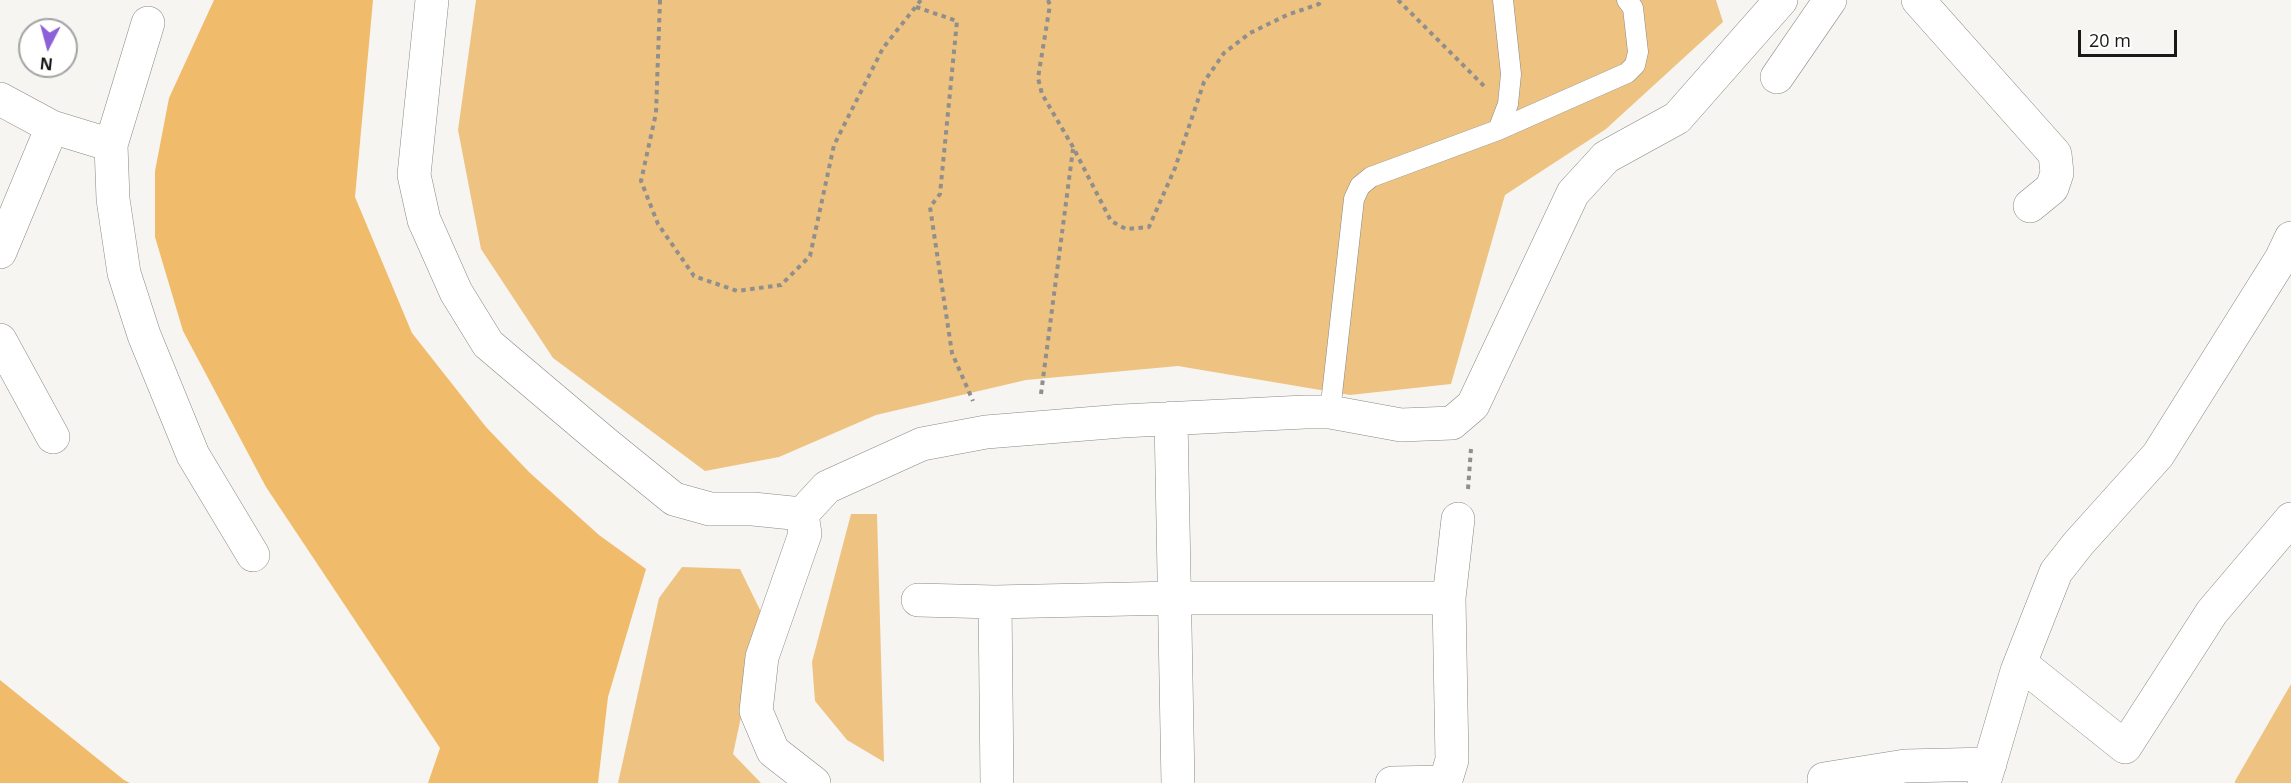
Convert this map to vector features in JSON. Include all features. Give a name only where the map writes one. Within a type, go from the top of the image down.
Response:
[{"type":"street","points":[[432,0],[414,175],[424,220],[456,292],[488,344],[674,499],[710,509],[753,509],[802,514]]},
{"type":"street","points":[[802,514],[827,487],[922,444],[986,432],[1171,418],[1330,412],[1401,424],[1452,423],[1473,405],[1573,193],[1605,157],[1677,118],[1781,0]]},
{"type":"street","points":[[1777,77],[1830,0]]},
{"type":"street","points":[[1918,0],[2055,154],[2057,173],[2052,188],[2030,206]]},
{"type":"street","points":[[148,24],[111,145],[113,199],[124,273],[144,335],[193,455],[254,555]]},
{"type":"street","points":[[0,99],[52,127],[111,145]]},
{"type":"street","points":[[0,252],[52,127]]},
{"type":"street","points":[[1824,779],[1905,766],[1987,773],[2020,663],[2056,572],[2158,454],[2281,259],[2291,238]]},
{"type":"street","points":[[0,340],[53,437]]},
{"type":"street","points":[[1171,418],[1178,783]]},
{"type":"street","points":[[802,514],[805,534],[762,657],[756,711],[773,752],[814,783]]},
{"type":"street","points":[[1392,783],[1445,782],[1452,760],[1449,598],[1458,519]]},
{"type":"street","points":[[2020,663],[2125,747],[2212,612],[2291,519]]},
{"type":"street","points":[[918,600],[995,602],[1175,598],[1449,598]]},
{"type":"street","points":[[995,602],[997,783]]},
{"type":"lane","points":[[1498,130],[1509,104],[1511,74],[1503,0]]},
{"type":"lane","points":[[1330,412],[1352,210],[1360,186],[1371,177],[1498,130],[1628,73],[1635,65],[1638,52],[1633,8],[1627,0]]},
{"type":"path","points":[[660,0],[656,113],[641,181],[658,224],[694,276],[737,291],[781,285],[810,256],[834,145],[883,48],[921,0]]},
{"type":"path","points":[[1048,0],[1050,5],[1038,78],[1042,94],[1073,147],[1111,221],[1126,229],[1149,227],[1175,168],[1204,82],[1224,53],[1250,33],[1287,15],[1319,4],[1321,0]]},
{"type":"path","points":[[1398,0],[1506,108]]},
{"type":"path","points":[[916,7],[957,21],[940,194],[930,207],[952,353],[986,432]]},
{"type":"path","points":[[1036,428],[1073,147]]},
{"type":"path","points":[[1458,519],[1466,511],[1471,444],[1459,417]]},
{"type":"shaded area","points":[[214,0],[373,0],[355,197],[412,333],[486,427],[529,472],[599,535],[646,569],[608,697],[598,783],[428,783],[440,748],[266,487],[183,331],[155,237],[155,171],[169,98]]},
{"type":"shaded area","points":[[476,0],[1716,0],[1723,22],[1606,129],[1505,195],[1451,384],[1350,395],[1178,366],[1026,380],[876,415],[779,457],[705,471],[553,358],[481,249],[458,130]]},
{"type":"shaded area","points":[[851,514],[877,514],[884,762],[847,740],[815,701],[812,662]]},
{"type":"shaded area","points":[[682,567],[740,569],[763,616],[733,754],[761,783],[618,783],[659,598]]},
{"type":"shaded area","points":[[0,680],[124,780],[130,783],[0,783]]},
{"type":"shaded area","points":[[2291,684],[2291,783],[2235,783],[2235,781]]}]
